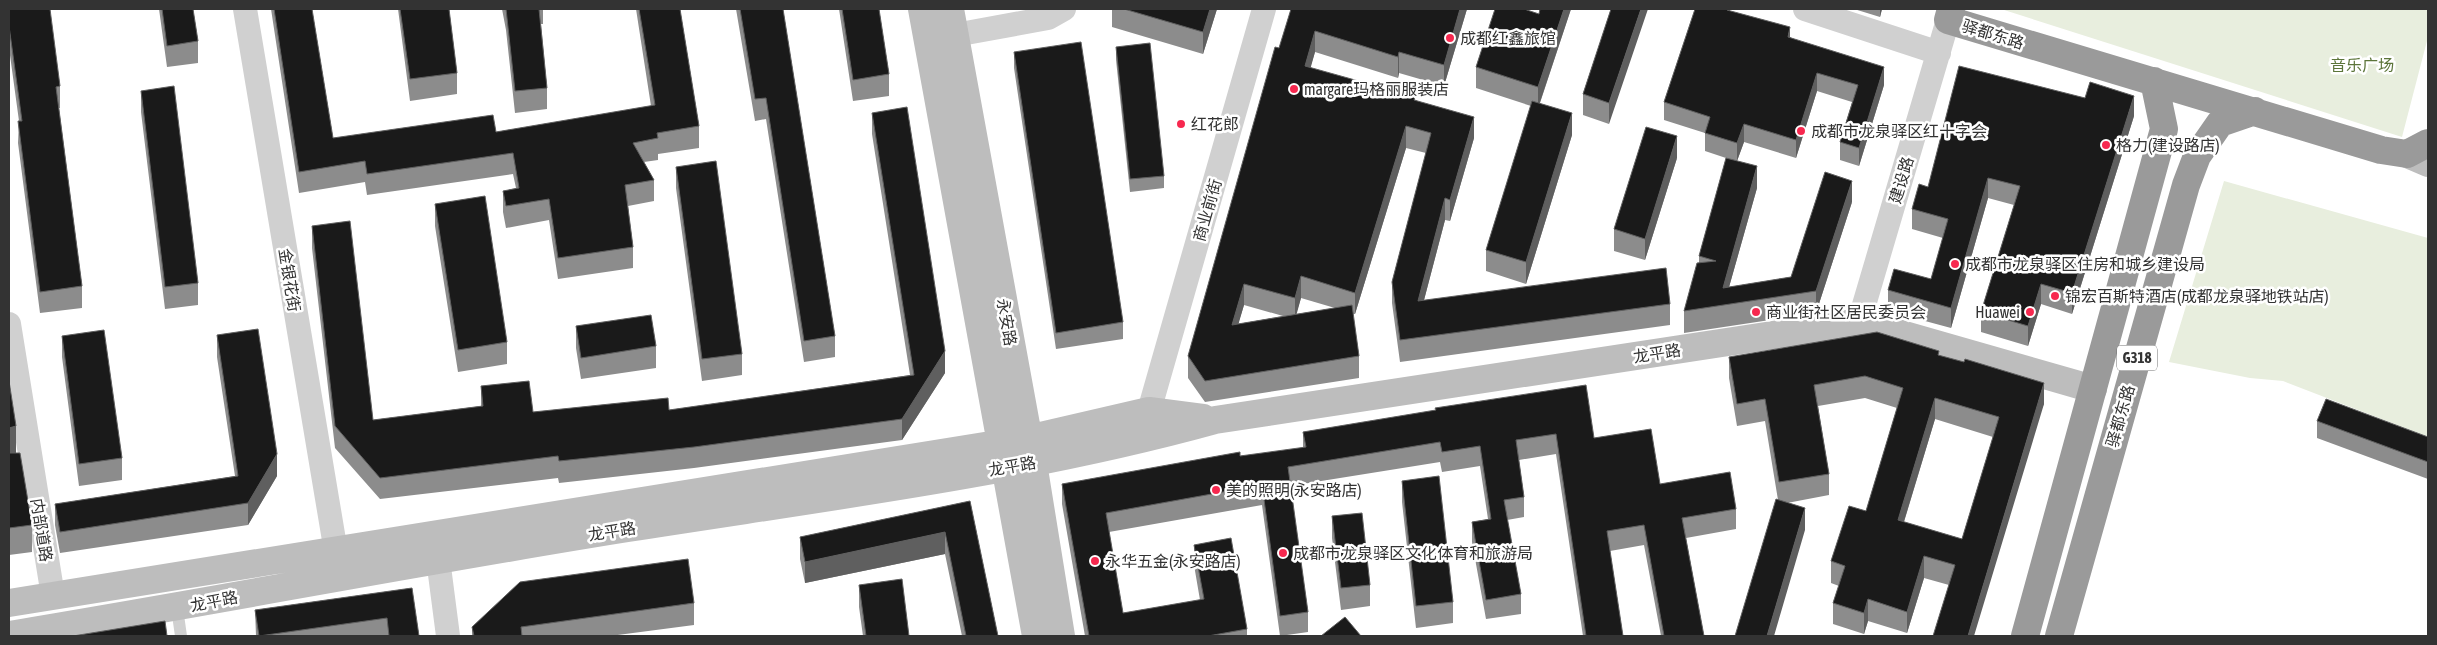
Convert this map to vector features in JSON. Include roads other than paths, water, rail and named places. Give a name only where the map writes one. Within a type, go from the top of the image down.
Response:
[{"type":"highway","name":"驿都东路","points":[[1950,15],[2154,82],[2381,150],[2421,153]]},
{"type":"highway","name":"驿都东路","points":[[2025,636],[2164,129],[2154,82]]},
{"type":"highway","name":"驿都东路","points":[[2059,636],[2186,185],[2197,156],[2220,123],[2255,112]]},
{"type":"street","name":"金银花街","points":[[245,9],[336,552]]},
{"type":"street","points":[[922,9],[1036,636]]},
{"type":"street","points":[[953,22],[1048,18],[1064,9]]},
{"type":"street","name":"商业前街","points":[[1149,411],[1264,9]]},
{"type":"street","points":[[1805,9],[1939,52]]},
{"type":"street","name":"建设路","points":[[1859,322],[1950,15]]},
{"type":"street","name":"永安路","points":[[953,22],[1030,451],[1060,636]]},
{"type":"street","name":"龙平路","points":[[9,635],[177,608],[438,558],[1030,451],[1165,434],[1215,420],[1859,322],[2094,389]]},
{"type":"street","name":"内部道路","points":[[9,324],[53,596]]},
{"type":"street","name":"龙平路","points":[[1030,451],[1149,411],[1215,420]]},
{"type":"street","name":"龙平路","points":[[9,603],[336,552],[1003,456]]},
{"type":"street","points":[[9,468],[32,465]]},
{"type":"street","points":[[438,558],[448,636]]},
{"type":"lane","points":[[177,608],[181,636]]},
{"type":"place","name":"成都红鑫旅馆","points":[[1450,38]]},
{"type":"place","name":"margare玛格丽服装店","points":[[1294,89]]},
{"type":"place","name":"红花郎","points":[[1181,124]]},
{"type":"place","name":"成都市龙泉驿区红十字会","points":[[1801,131]]},
{"type":"place","name":"格力(建设路店)","points":[[2106,145]]},
{"type":"place","name":"成都市龙泉驿区住房和城乡建设局","points":[[1955,264]]},
{"type":"place","name":"锦宏百斯特酒店(成都龙泉驿地铁站店)","points":[[2055,296]]},
{"type":"place","name":"商业街社区居民委员会","points":[[1756,312]]},
{"type":"place","name":"Huawei","points":[[2030,312]]},
{"type":"place","name":"美的照明(永安路店)","points":[[1216,490]]},
{"type":"place","name":"成都市龙泉驿区文化体育和旅游局","points":[[1283,553]]},
{"type":"place","name":"永华五金(永安路店)","points":[[1095,561]]},
{"type":"park label","name":"音乐广场","points":[[2362,65]]}]
